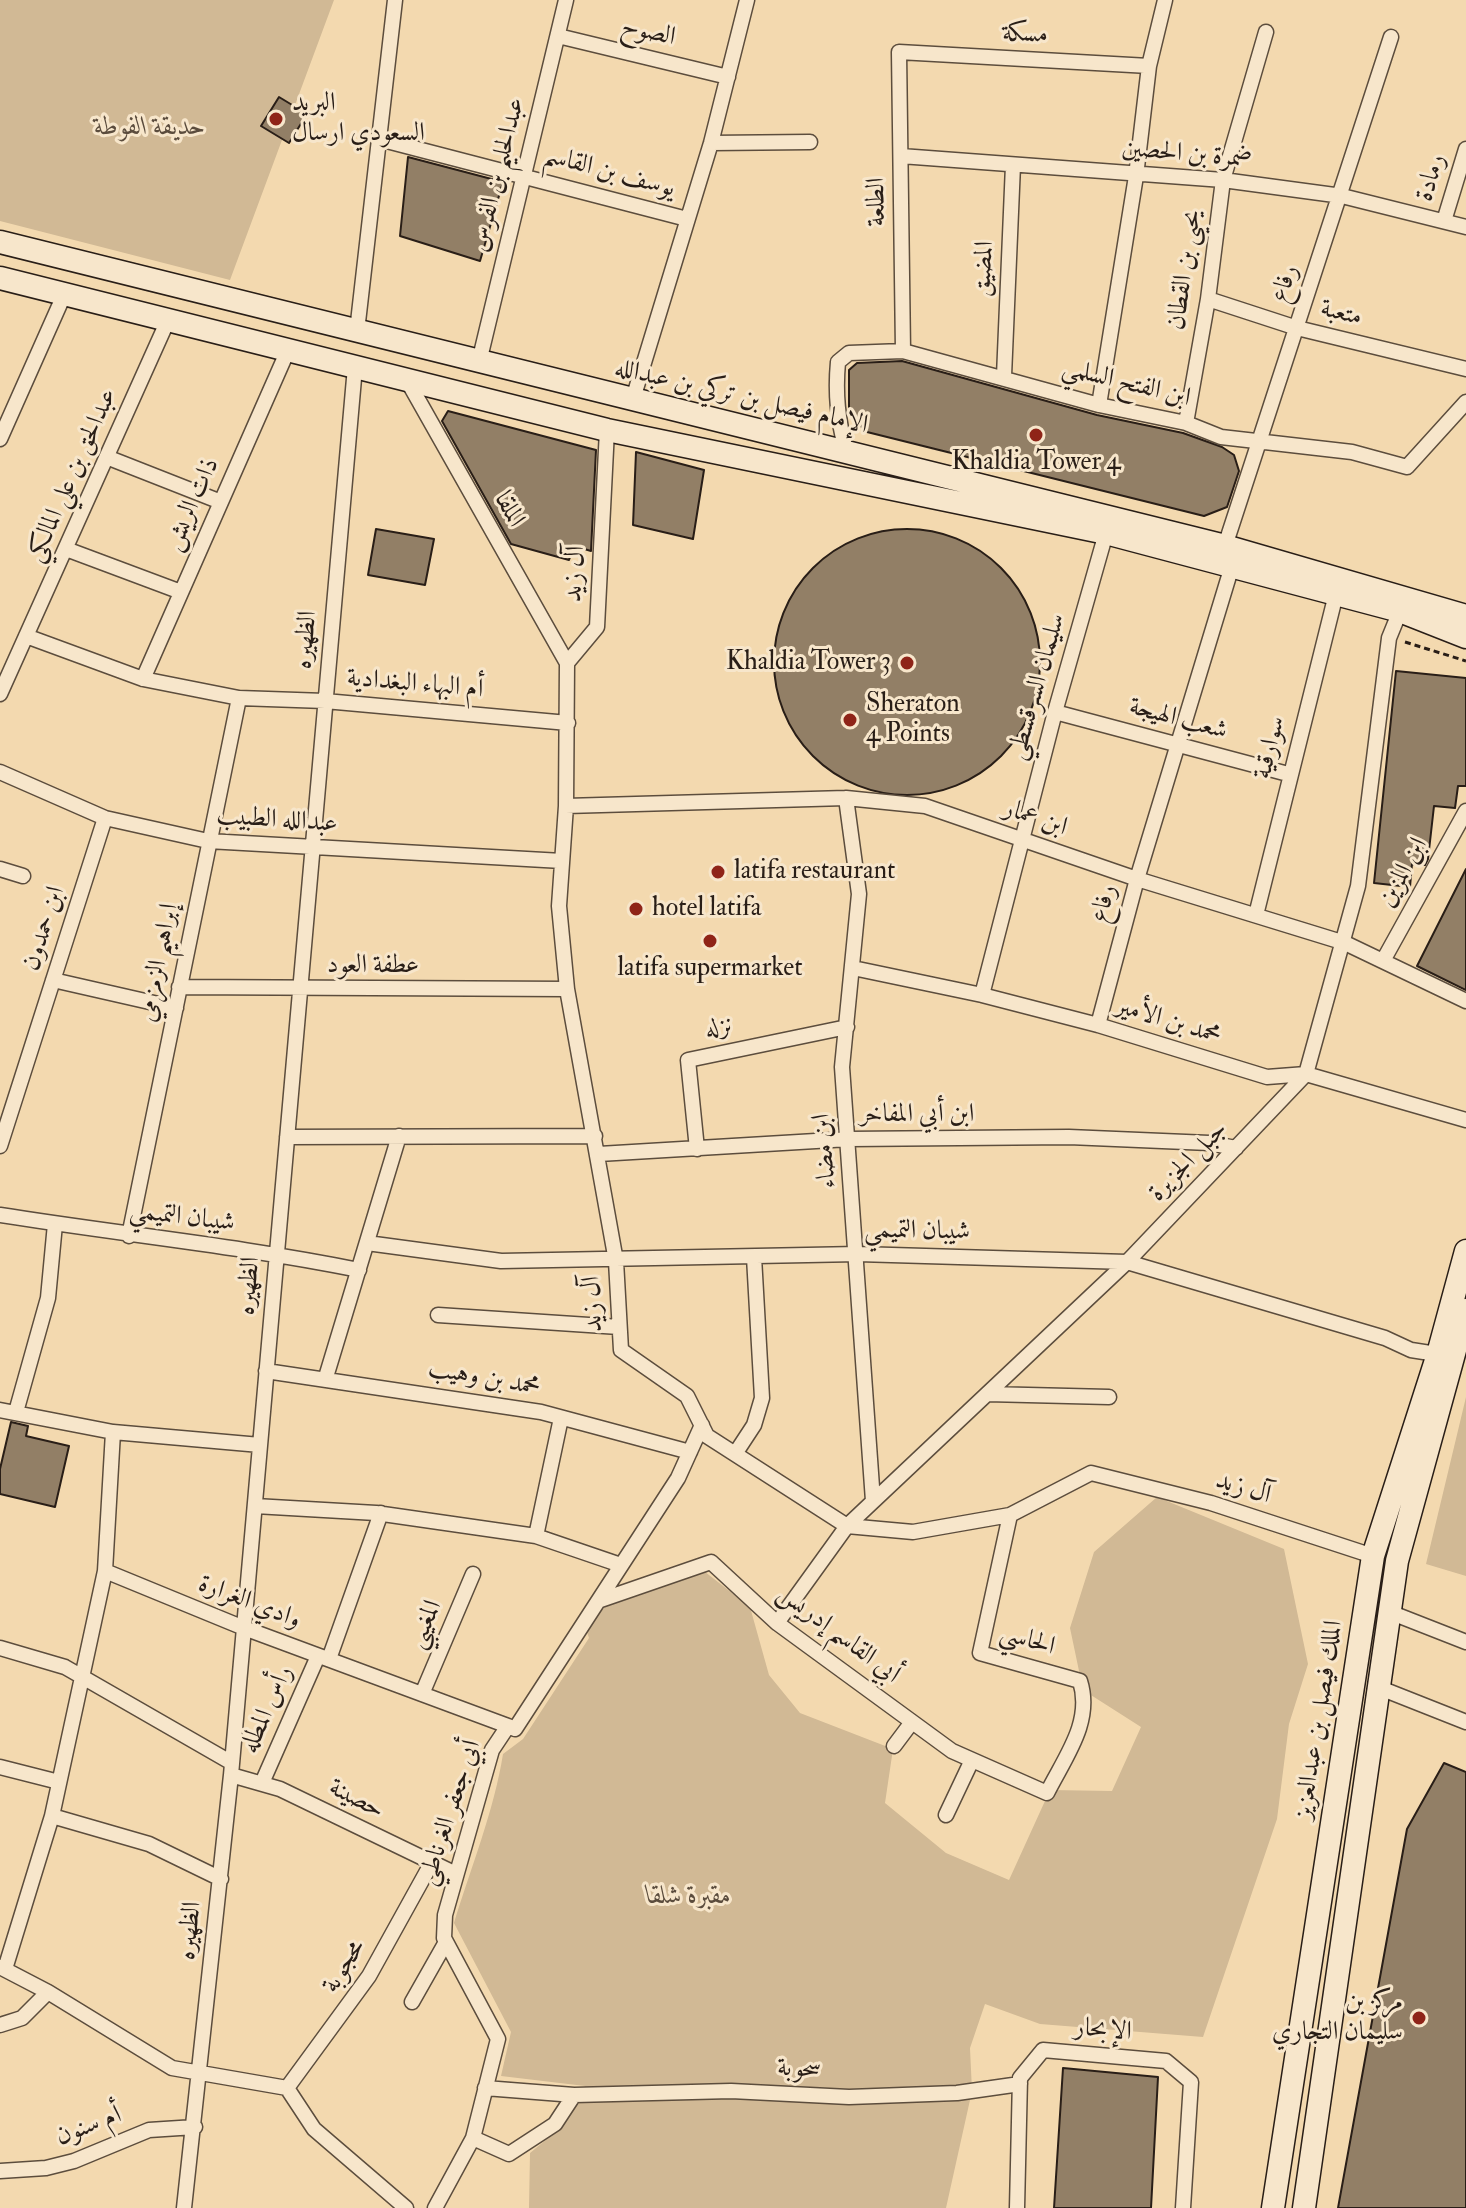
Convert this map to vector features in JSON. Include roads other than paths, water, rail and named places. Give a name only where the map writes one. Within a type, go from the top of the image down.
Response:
[{"type":"main road","name":"الإمام فيصل بن تركي بن عبدالله","points":[[0,242],[632,402],[846,451],[1229,556],[1466,616]]},
{"type":"main road","name":"الإمام فيصل بن تركي بن عبدالله","points":[[0,278],[607,430],[1229,556],[1336,594],[1400,611],[1466,637]]},
{"type":"main road","name":"الملك فيصل بن عبدالعزيز","points":[[1304,2208],[1392,1613],[1397,1561],[1446,1356],[1466,1251]]},
{"type":"main road","name":"الملك فيصل بن عبدالعزيز","points":[[1273,2208],[1373,1556],[1446,1356],[1466,1310]]},
{"type":"street","points":[[357,331],[395,0]]},
{"type":"street","name":"عبدالحليم بن الفرس","points":[[479,362],[566,0]]},
{"type":"street","points":[[632,402],[711,143],[747,0]]},
{"type":"street","points":[[1099,405],[1136,176],[1149,66],[1165,0]]},
{"type":"street","name":"يحيى بن القطان","points":[[1186,423],[1208,299],[1223,180],[1266,32]]},
{"type":"street","name":"الصوح","points":[[558,36],[728,77]]},
{"type":"street","name":"رفاع","points":[[1098,1025],[1229,556],[1258,439],[1342,196],[1391,37]]},
{"type":"street","name":"مسكة","points":[[899,52],[1149,66]]},
{"type":"street","name":"الطلعة","points":[[899,52],[903,351]]},
{"type":"street","name":"يوسف بن القاسم","points":[[379,139],[687,219]]},
{"type":"street","points":[[711,143],[810,142]]},
{"type":"street","name":"رمادة","points":[[1444,221],[1466,149]]},
{"type":"street","name":"ضمرة بن الحصين","points":[[901,156],[1136,176],[1223,180],[1342,196],[1466,227]]},
{"type":"street","name":"المضيق","points":[[1004,376],[1013,165]]},
{"type":"street","points":[[0,439],[64,295]]},
{"type":"street","name":"متعبة","points":[[1208,299],[1297,328],[1466,369]]},
{"type":"street","name":"عبدالحق بن علي المالكي","points":[[0,694],[109,458],[168,320]]},
{"type":"street","name":"ذات الريش","points":[[143,679],[288,350]]},
{"type":"street","name":"ابن الفتح السلمي","points":[[846,451],[837,416],[838,362],[849,353],[903,351],[1004,376],[1099,405],[1186,423],[1221,437],[1352,452],[1407,467],[1460,416],[1466,402]]},
{"type":"street","name":"الظهيره","points":[[184,2208],[232,1769],[355,367]]},
{"type":"street","name":"الملقا","points":[[407,380],[567,663]]},
{"type":"street","name":"آل زيد","points":[[607,430],[597,627],[567,663],[566,806],[559,906],[567,989],[616,1261],[621,1350],[687,1396],[707,1436],[847,1526],[913,1532],[1010,1515],[1091,1473],[1211,1503],[1373,1556]]},
{"type":"street","points":[[109,458],[221,502]]},
{"type":"street","name":"سليمان السرقسطي","points":[[982,995],[1055,712],[1106,533]]},
{"type":"street","points":[[66,549],[181,592]]},
{"type":"street","name":"سوارقية","points":[[1256,915],[1288,774],[1336,594]]},
{"type":"street","name":"جبل الجزيرة","points":[[777,1623],[847,1526],[1127,1262],[1306,1074],[1345,943],[1358,886],[1389,638],[1400,611]]},
{"type":"street","name":"أم البهاء البغدادية","points":[[26,636],[143,679],[239,698],[325,701],[568,723]]},
{"type":"street","name":"إبراهيم الزمزمي","points":[[129,1236],[239,698]]},
{"type":"street","name":"شعب الهيجة","points":[[1055,712],[1288,774]]},
{"type":"street","name":"عبدالله الطبيب","points":[[0,772],[105,818],[208,841],[562,861]]},
{"type":"street","name":"ابن عمار","points":[[566,806],[846,798],[925,806],[1137,879],[1345,943],[1384,959],[1466,1001]]},
{"type":"street","name":"ابن مضاء","points":[[846,798],[859,894],[842,1067],[858,1254],[862,1380],[873,1501]]},
{"type":"street","name":"ابن المزين","points":[[1384,959],[1466,811]]},
{"type":"street","name":"ابن حمدون","points":[[0,1146],[105,818]]},
{"type":"street","points":[[0,869],[23,876]]},
{"type":"street","name":"محمد بن الأمير","points":[[853,968],[982,995],[1098,1025],[1267,1077],[1306,1074],[1466,1120]]},
{"type":"street","points":[[53,980],[176,1008]]},
{"type":"street","name":"عطفة العود","points":[[179,987],[567,989]]},
{"type":"street","name":"نزله","points":[[697,1149],[688,1060],[847,1027]]},
{"type":"street","points":[[326,1377],[399,1136]]},
{"type":"street","points":[[287,1137],[595,1136]]},
{"type":"street","name":"ابن أبي المفاخر","points":[[599,1154],[849,1139],[1069,1137],[1209,1143],[1236,1148]]},
{"type":"street","name":"شيبان التميمي","points":[[0,1215],[129,1236],[277,1253],[359,1270]]},
{"type":"street","points":[[16,1412],[48,1298],[55,1224]]},
{"type":"street","name":"شيبان التميمي","points":[[367,1243],[501,1261],[858,1254],[1127,1262],[1385,1338],[1411,1350],[1446,1356]]},
{"type":"street","points":[[735,1454],[754,1425],[762,1398],[754,1257]]},
{"type":"street","points":[[438,1315],[619,1327]]},
{"type":"street","name":"محمد بن وهيب","points":[[266,1371],[326,1377],[561,1418],[690,1452]]},
{"type":"street","points":[[987,1394],[1109,1397]]},
{"type":"street","points":[[0,1410],[113,1432],[260,1445]]},
{"type":"street","points":[[536,1536],[561,1418]]},
{"type":"street","name":"أبي جعفر الغرناطي","points":[[446,1942],[445,1915],[492,1750],[508,1726],[515,1729],[678,1478],[702,1425]]},
{"type":"street","points":[[113,1432],[105,1571],[84,1677],[52,1816],[2,1968],[48,1992],[172,2068],[287,2088],[314,2129],[406,2208]]},
{"type":"street","points":[[255,1506],[381,1513],[536,1536],[621,1565]]},
{"type":"street","name":"رأس المطله","points":[[262,1783],[324,1658],[381,1513]]},
{"type":"street","name":"الحاسي","points":[[1010,1515],[980,1653],[1080,1681],[1085,1697],[1083,1723],[1047,1793]]},
{"type":"street","name":"أبي القاسم إدريس","points":[[598,1601],[711,1562],[777,1623],[952,1751],[1047,1793]]},
{"type":"street","name":"وادي الغرارة","points":[[105,1571],[244,1628],[508,1726]]},
{"type":"street","name":"المغيبي","points":[[422,1694],[473,1574]]},
{"type":"street","points":[[1392,1613],[1466,1642]]},
{"type":"street","name":"حصينة","points":[[0,1648],[65,1667],[232,1769],[456,1874]]},
{"type":"street","points":[[1380,1688],[1466,1722]]},
{"type":"street","points":[[894,1746],[912,1722]]},
{"type":"street","points":[[946,1815],[972,1760]]},
{"type":"street","points":[[0,1767],[59,1782]]},
{"type":"street","points":[[52,1816],[149,1844],[221,1879]]},
{"type":"street","name":"محجوبة","points":[[287,2088],[369,1976],[431,1864]]},
{"type":"street","points":[[412,2002],[446,1942]]},
{"type":"street","points":[[435,2208],[473,2138],[498,2039],[446,1942]]},
{"type":"street","points":[[0,2025],[22,2018],[48,1992]]},
{"type":"street","name":"الإبحار","points":[[1020,2084],[1020,2078],[1043,2050],[1166,2061],[1191,2082],[1183,2208]]},
{"type":"street","points":[[1017,2208],[1020,2084]]},
{"type":"street","name":"سحوبة","points":[[485,2088],[574,2095],[731,2091],[849,2097],[957,2093],[1020,2084]]},
{"type":"street","points":[[473,2138],[509,2154],[555,2124],[574,2095]]},
{"type":"street","name":"أم سنون","points":[[0,2171],[46,2168],[74,2161],[149,2130],[195,2127]]},
{"type":"place","name":"البريد السعودي ارسال","points":[[276,119]]},
{"type":"place","name":"Khaldia Tower 4","points":[[1036,435]]},
{"type":"place","name":"Khaldia Tower 3","points":[[907,663]]},
{"type":"place","name":"Sheraton 4 Points","points":[[850,720]]},
{"type":"place","name":"latifa restaurant","points":[[718,872]]},
{"type":"place","name":"hotel latifa","points":[[636,909]]},
{"type":"place","name":"latifa supermarket","points":[[710,941]]},
{"type":"place","name":"مركز بن سليمان التجاري","points":[[1419,2018]]},
{"type":"park label","name":"حديقة الفوطة","points":[[150,128]]},
{"type":"park label","name":"مقبرة شلقا","points":[[689,1897]]}]
